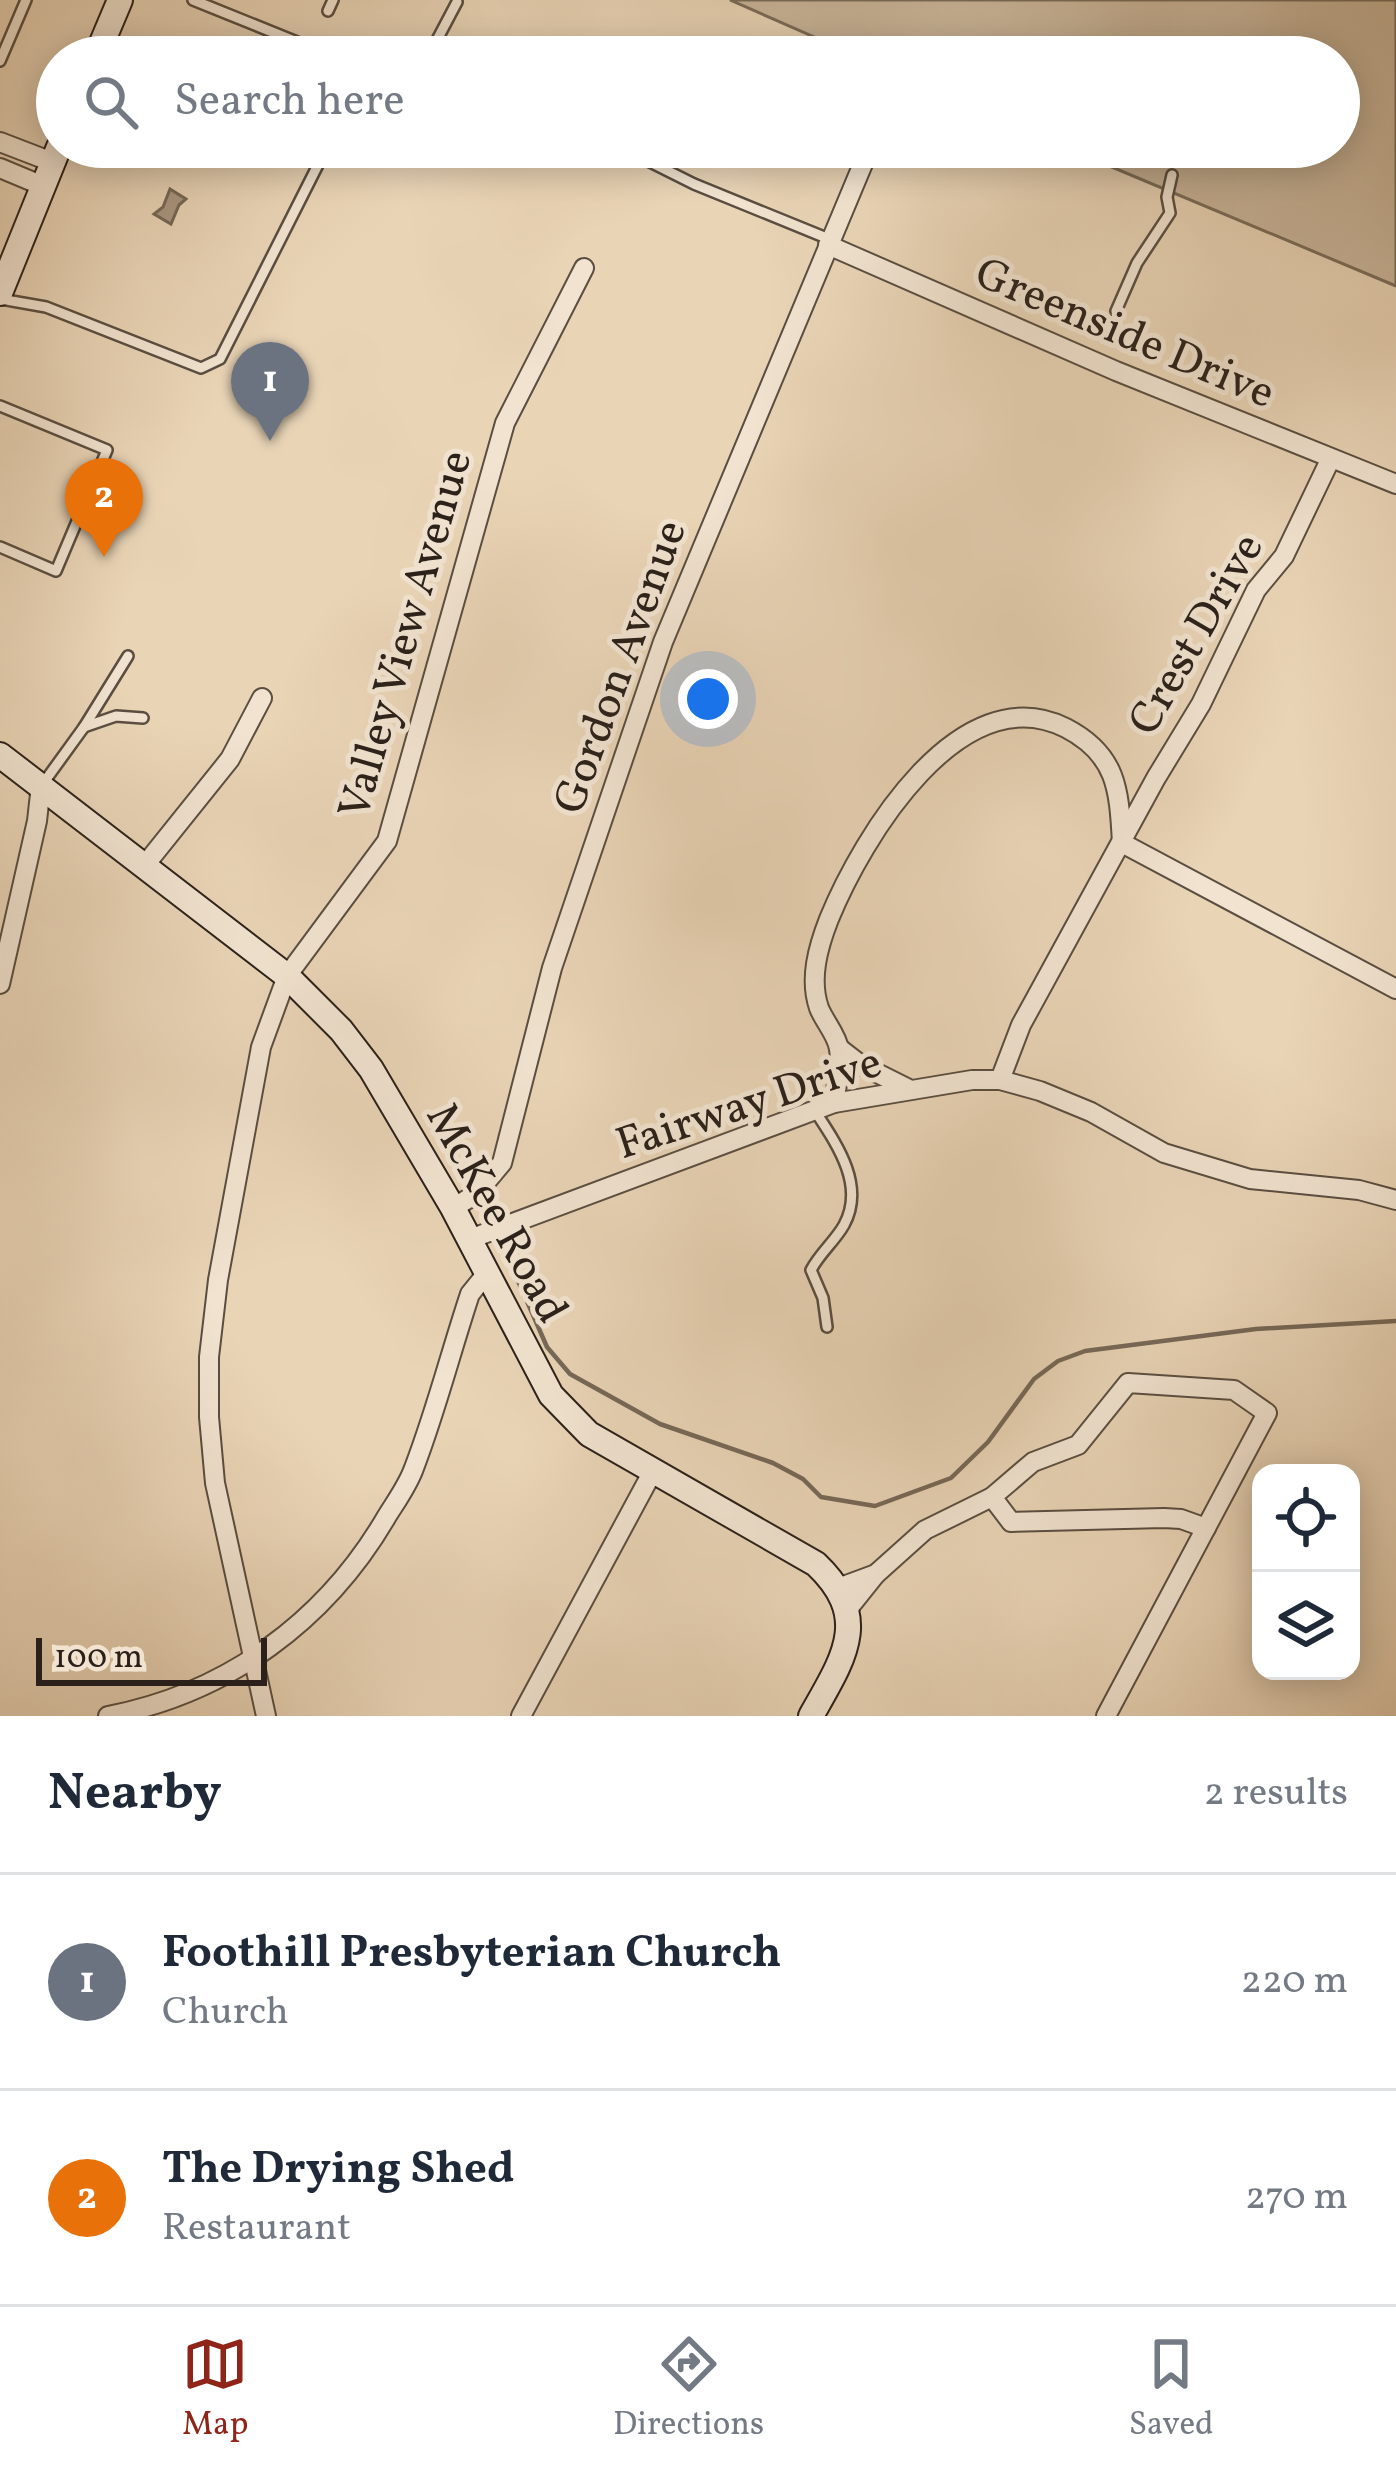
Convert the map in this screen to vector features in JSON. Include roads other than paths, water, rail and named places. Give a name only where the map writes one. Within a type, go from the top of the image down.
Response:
[{"type":"street","points":[[105,36],[120,0]]},
{"type":"street","points":[[0,142],[36,158]]},
{"type":"street","points":[[0,168],[36,166]]},
{"type":"street","points":[[0,296],[50,168]]},
{"type":"street","name":"Gordon Avenue","points":[[452,1208],[476,1194],[502,1163],[552,968],[663,642],[861,168]]},
{"type":"street","name":"Greenside Drive","points":[[829,242],[1330,460],[1396,484]]},
{"type":"street","name":"Valley View Avenue","points":[[266,1716],[215,1483],[209,1357],[218,1280],[261,1047],[287,976],[387,842],[505,423],[584,268]]},
{"type":"street","name":"Crest Drive","points":[[1000,1080],[1021,1025],[1201,704],[1256,590],[1284,556],[1330,460]]},
{"type":"street","points":[[145,865],[230,759],[262,698]]},
{"type":"street","name":"Crest Drive","points":[[834,1103],[839,1048],[818,1006],[817,956],[844,886],[883,824],[952,741],[975,727],[1017,717],[1042,719],[1076,734],[1105,761],[1119,788],[1122,843]]},
{"type":"street","name":"McKee Road","points":[[0,755],[287,976],[341,1030],[371,1069],[470,1238],[551,1395],[569,1418],[816,1564],[843,1598]]},
{"type":"street","points":[[0,984],[41,785]]},
{"type":"street","points":[[1122,843],[1396,989]]},
{"type":"street","points":[[839,1048],[861,1065],[908,1088]]},
{"type":"street","name":"Fairway Drive","points":[[470,1238],[834,1103],[908,1088],[1000,1080],[1090,1112],[1164,1153],[1250,1179],[1359,1190],[1396,1201]]},
{"type":"street","points":[[108,1716],[152,1708],[266,1653],[362,1560],[413,1472],[470,1294],[487,1273]]},
{"type":"street","points":[[811,1716],[848,1641],[843,1598],[925,1530],[992,1497],[1034,1462],[1078,1445],[1128,1383],[1234,1390],[1267,1413],[1106,1716]]},
{"type":"street","points":[[521,1716],[653,1471]]},
{"type":"street","points":[[992,1497],[1011,1522],[1165,1518],[1206,1528]]},
{"type":"lane","points":[[0,61],[26,0]]},
{"type":"lane","points":[[193,0],[282,36]]},
{"type":"lane","points":[[439,36],[457,2]]},
{"type":"lane","points":[[0,296],[46,307],[201,368],[220,359],[316,168]]},
{"type":"lane","points":[[662,168],[829,242]]},
{"type":"lane","points":[[1116,311],[1137,263],[1170,213],[1167,197],[1172,175]]},
{"type":"lane","points":[[0,547],[56,571],[106,450],[1,409]]},
{"type":"lane","points":[[41,785],[128,656]]},
{"type":"lane","points":[[84,727],[116,716],[143,718]]},
{"type":"lane","points":[[814,1112],[842,1153],[850,1196],[847,1222],[811,1270],[823,1298],[827,1328]]},
{"type":"waterway","points":[[508,1258],[547,1347],[570,1374],[660,1424],[773,1463],[803,1479],[821,1497],[875,1506],[951,1478],[988,1442],[1034,1379],[1058,1361],[1085,1351],[1256,1329],[1396,1321]]},
{"type":"place","name":"Foothill Presbyterian Church","points":[[270,441]]},
{"type":"place","name":"The Drying Shed","points":[[104,557]]}]
